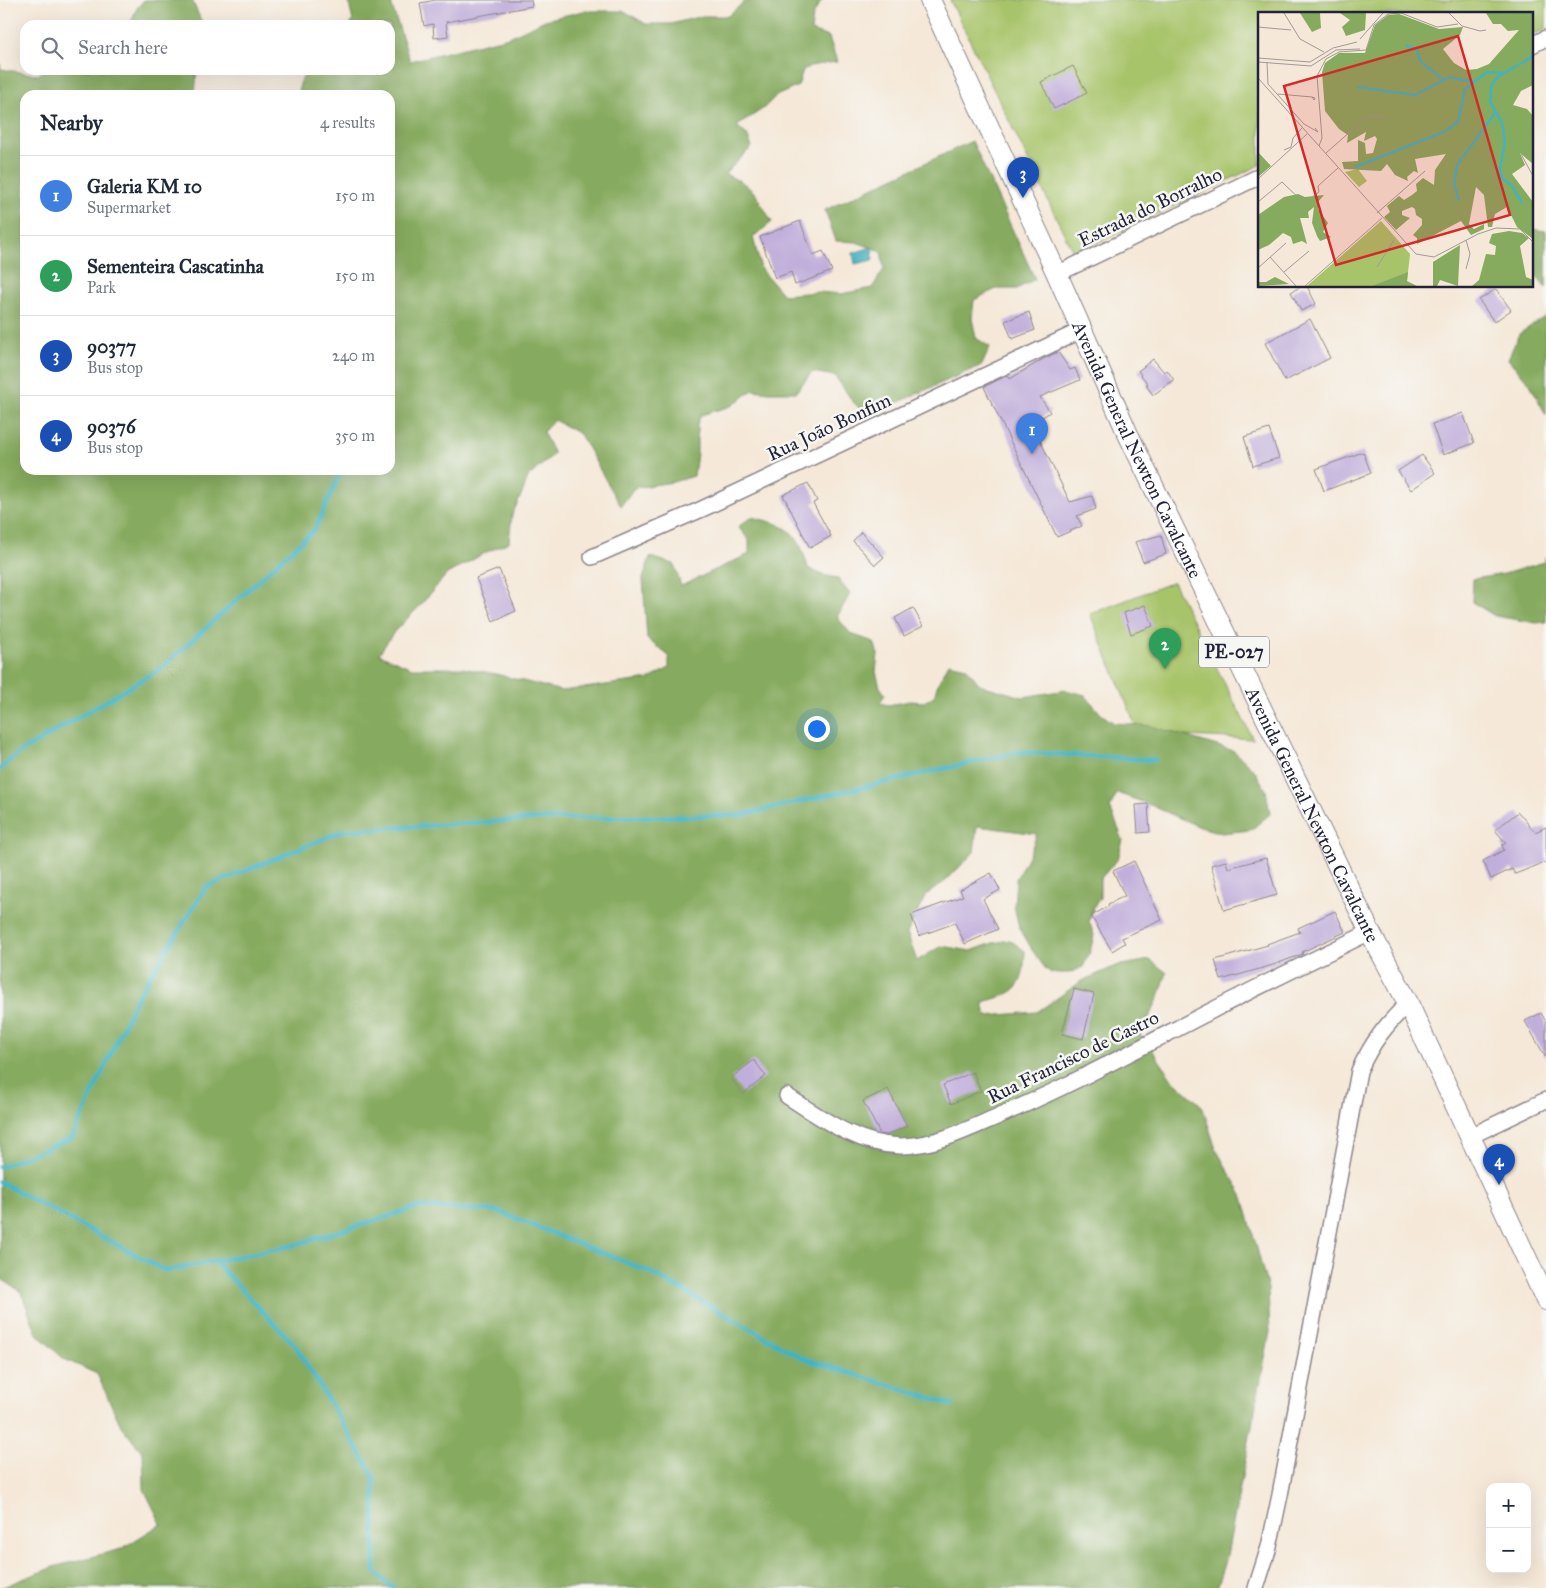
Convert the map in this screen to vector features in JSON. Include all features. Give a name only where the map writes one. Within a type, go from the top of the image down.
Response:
[{"type":"main road","name":"Avenida General Newton Cavalcante","points":[[930,0],[1132,441],[1370,932],[1408,1003],[1546,1300]]},
{"type":"street","points":[[1534,43],[1546,38]]},
{"type":"street","name":"Estrada do Borralho","points":[[1057,274],[1258,177]]},
{"type":"street","name":"Rua João Bonfim","points":[[592,557],[702,509],[1082,330]]},
{"type":"street","name":"Rua Francisco de Castro","points":[[787,1096],[830,1123],[872,1141],[897,1146],[916,1146],[931,1143],[952,1136],[1091,1074],[1213,1010],[1370,932]]},
{"type":"street","points":[[1256,1588],[1269,1547],[1280,1495],[1360,1072],[1376,1038],[1408,1003]]},
{"type":"street","points":[[1471,1136],[1546,1100]]},
{"type":"green space","points":[[144,0],[192,0],[201,20],[132,20],[137,8]]},
{"type":"green space","points":[[348,0],[390,0],[410,61],[509,37],[545,20],[583,11],[624,11],[646,24],[671,24],[702,16],[728,16],[746,0],[822,0],[813,15],[811,31],[829,37],[837,62],[815,65],[803,70],[798,86],[776,96],[764,108],[737,126],[747,135],[752,147],[725,174],[742,182],[755,193],[772,222],[753,237],[761,269],[783,295],[818,292],[841,294],[872,288],[884,269],[881,251],[856,242],[836,241],[825,210],[972,141],[1035,279],[1017,289],[996,289],[974,300],[972,318],[976,338],[990,347],[982,365],[867,416],[853,402],[835,376],[812,372],[796,392],[753,390],[731,406],[701,415],[697,424],[697,453],[694,476],[673,482],[634,488],[621,506],[580,434],[554,420],[543,432],[554,454],[528,477],[512,515],[509,542],[447,574],[420,606],[394,632],[379,654],[412,668],[462,668],[496,674],[562,691],[650,679],[669,668],[669,656],[647,639],[643,579],[650,557],[674,564],[681,586],[749,554],[749,540],[738,527],[751,517],[774,523],[790,531],[800,545],[808,568],[822,575],[837,578],[850,594],[837,617],[851,634],[874,642],[878,654],[876,672],[880,687],[885,694],[880,703],[888,705],[910,701],[924,702],[934,696],[938,683],[949,663],[966,667],[980,685],[1023,697],[1066,690],[1085,695],[1101,714],[1114,723],[1151,726],[1234,751],[1255,771],[1266,790],[1270,814],[1251,830],[1222,833],[1200,827],[1148,804],[1117,793],[1110,808],[1123,840],[1118,859],[1100,879],[1100,898],[1093,908],[1089,921],[1094,935],[1090,952],[1083,967],[1069,973],[1051,973],[1034,953],[1019,927],[1014,906],[1016,879],[1037,834],[977,826],[974,852],[947,880],[926,895],[907,933],[917,961],[941,946],[971,951],[993,943],[1010,940],[1025,951],[1023,974],[1017,987],[1004,995],[983,1002],[986,1016],[1037,1012],[1082,981],[1116,966],[1150,960],[1167,973],[1158,999],[1140,1035],[1172,1079],[1202,1106],[1216,1149],[1243,1197],[1268,1289],[1270,1332],[1227,1555],[1216,1588],[0,1588],[53,1567],[121,1549],[161,1524],[144,1489],[143,1453],[121,1426],[97,1374],[64,1359],[37,1334],[21,1292],[0,1278],[0,63],[1,69],[20,72],[20,75],[197,75],[195,90],[20,90],[20,475],[395,475],[395,90],[298,90],[305,75],[395,75],[395,20],[353,20]]},
{"type":"green space","points":[[950,0],[1546,0],[1546,29],[1534,34],[1534,12],[1258,12],[1258,166],[1074,254]]},
{"type":"green space","points":[[1534,229],[1546,231],[1546,288],[1534,274]]},
{"type":"green space","points":[[1546,316],[1546,415],[1530,384],[1508,359],[1519,334]]},
{"type":"green space","points":[[1546,556],[1546,622],[1536,623],[1495,616],[1472,602],[1473,579],[1504,574],[1544,562]]},
{"type":"green space","points":[[1173,582],[1253,739],[1139,734],[1090,614]]},
{"type":"water","points":[[872,247],[873,260],[855,264],[853,253]]},
{"type":"building","points":[[436,0],[531,0],[532,6],[446,22],[448,36],[434,38],[433,24],[424,26],[420,3]]},
{"type":"building","points":[[1073,66],[1087,93],[1054,109],[1041,82]]},
{"type":"building","points":[[800,221],[813,255],[823,251],[832,271],[795,285],[791,272],[775,278],[760,237]]},
{"type":"building","points":[[1298,288],[1308,288],[1316,304],[1301,311],[1291,292]]},
{"type":"building","points":[[1496,289],[1511,310],[1494,322],[1479,300]]},
{"type":"building","points":[[1029,312],[1035,330],[1012,339],[1005,321]]},
{"type":"building","points":[[1310,319],[1330,358],[1285,381],[1265,343]]},
{"type":"building","points":[[1058,352],[1070,370],[1075,368],[1080,380],[1040,397],[1050,412],[1032,424],[1070,502],[1092,496],[1096,509],[1077,516],[1082,526],[1057,537],[984,387],[1008,375],[1010,379]]},
{"type":"building","points":[[1153,359],[1164,372],[1167,370],[1174,380],[1153,395],[1146,385],[1148,384],[1138,371]]},
{"type":"building","points":[[1463,413],[1474,443],[1443,455],[1432,424]]},
{"type":"building","points":[[1269,429],[1279,458],[1253,466],[1244,437]]},
{"type":"building","points":[[1363,452],[1371,473],[1324,491],[1316,469]]},
{"type":"building","points":[[1422,455],[1435,473],[1411,490],[1398,471]]},
{"type":"building","points":[[808,483],[817,501],[813,503],[831,536],[810,548],[783,495]]},
{"type":"building","points":[[861,532],[884,557],[875,565],[853,541]]},
{"type":"building","points":[[1161,535],[1166,554],[1143,562],[1135,542]]},
{"type":"building","points":[[499,569],[516,611],[493,621],[476,578]]},
{"type":"building","points":[[1145,605],[1153,626],[1131,634],[1124,613]]},
{"type":"building","points":[[913,608],[923,626],[904,636],[895,618]]},
{"type":"building","points":[[1148,804],[1150,832],[1138,833],[1136,805]]},
{"type":"building","points":[[1518,812],[1535,832],[1546,827],[1546,862],[1515,874],[1512,869],[1491,879],[1483,861],[1504,850],[1502,845],[1506,843],[1495,830]]},
{"type":"building","points":[[1266,858],[1277,895],[1224,910],[1211,865],[1226,861],[1228,868]]},
{"type":"building","points":[[1134,861],[1162,920],[1122,938],[1125,943],[1112,951],[1091,916],[1109,906],[1108,904],[1125,896],[1113,871]]},
{"type":"building","points":[[991,873],[1000,890],[983,899],[998,929],[965,944],[955,923],[919,936],[911,915],[963,896],[960,890]]},
{"type":"building","points":[[1335,911],[1345,932],[1302,952],[1303,954],[1221,980],[1215,960],[1268,945],[1300,932],[1298,928]]},
{"type":"building","points":[[1074,989],[1094,994],[1083,1039],[1062,1034]]},
{"type":"building","points":[[1541,1013],[1546,1022],[1546,1058],[1525,1021]]},
{"type":"building","points":[[754,1060],[766,1076],[743,1094],[731,1078]]},
{"type":"building","points":[[973,1072],[981,1091],[951,1104],[943,1085]]},
{"type":"building","points":[[888,1089],[907,1126],[887,1135],[880,1134],[863,1101]]},
{"type":"waterway","points":[[0,769],[17,754],[163,667],[315,529],[340,475]]},
{"type":"waterway","points":[[0,1167],[72,1138],[137,997],[206,887],[342,831],[538,819],[741,815],[1018,752],[1155,760]]},
{"type":"waterway","points":[[0,1182],[166,1271],[295,1245],[418,1207],[497,1211],[650,1272],[802,1358],[953,1405]]},
{"type":"waterway","points":[[214,1261],[295,1345],[374,1476],[375,1572],[393,1588]]},
{"type":"place","name":"90377","points":[[1023,198]]},
{"type":"place","name":"Galeria KM 10","points":[[1032,454]]},
{"type":"place","name":"Sementeira Cascatinha","points":[[1165,669]]},
{"type":"place","name":"90376","points":[[1499,1185]]}]
